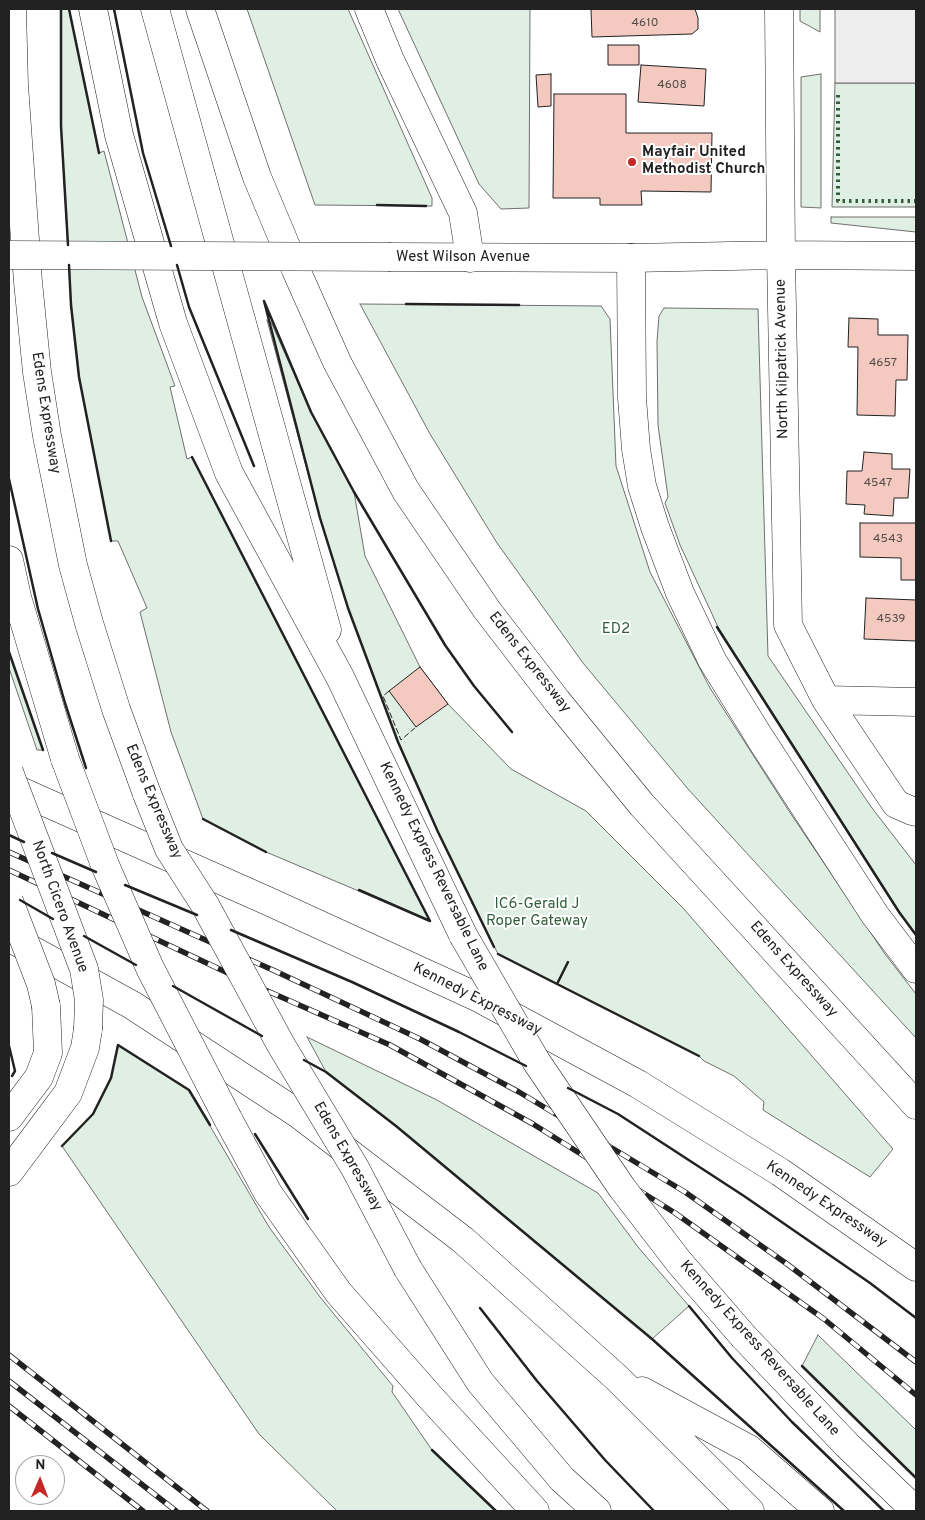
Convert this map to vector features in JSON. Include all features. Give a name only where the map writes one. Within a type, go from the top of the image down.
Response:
[{"type":"main road","name":"Edens Expressway","points":[[12,9],[15,95],[28,282],[37,372],[47,436],[73,565],[86,615],[116,709],[147,794],[169,849],[205,905],[281,1045],[355,1168],[408,1269],[480,1382],[562,1479],[597,1511]]},
{"type":"main road","points":[[93,9],[119,135],[173,323],[230,473],[340,678]]},
{"type":"main road","points":[[154,9],[340,678]]},
{"type":"main road","name":"Edens Expressway","points":[[200,9],[257,177],[296,270],[337,362],[406,491],[487,610],[557,701],[642,805],[916,1105]]},
{"type":"main road","points":[[369,9],[390,60],[463,213],[470,258]]},
{"type":"main road","name":"North Kilpatrick Avenue","points":[[779,9],[781,255],[788,625],[826,700],[896,804],[916,812]]},
{"type":"main road","name":"West Wilson Avenue","points":[[9,255],[470,258],[631,258],[781,255],[916,256]]},
{"type":"main road","points":[[631,258],[632,398],[636,449],[644,494],[680,593],[712,660],[760,738],[875,915],[916,969]]},
{"type":"main road","points":[[9,560],[17,597],[65,759],[105,865],[150,968],[268,1193],[338,1292],[473,1445],[535,1511]]},
{"type":"main road","name":"Kennedy Express Reversable Lane","points":[[340,678],[463,934],[536,1061],[622,1188],[679,1262],[744,1337],[847,1445],[916,1511]]},
{"type":"main road","points":[[826,700],[916,702]]},
{"type":"main road","name":"North Cicero Avenue","points":[[9,772],[84,969],[89,1000],[85,1048],[68,1093],[9,1172]]},
{"type":"main road","name":"Kennedy Expressway","points":[[9,786],[478,997],[638,1084],[780,1172],[916,1268]]},
{"type":"main road","points":[[9,901],[41,984],[46,1006],[48,1053],[39,1077],[9,1117]]},
{"type":"main road","points":[[9,937],[132,1005],[297,1113],[463,1240],[616,1378],[750,1511]]},
{"type":"main road","points":[[616,1378],[749,1449],[820,1511]]},
{"type":"green space","points":[[61,9],[69,9],[99,153],[104,151],[142,297],[175,386],[170,387],[187,459],[192,457],[430,921],[266,852],[203,819],[171,732],[140,612],[147,608],[118,541],[111,541],[79,377],[71,305],[61,126]]},
{"type":"green space","points":[[247,9],[348,9],[432,198],[432,206],[315,205]]},
{"type":"green space","points":[[398,9],[530,9],[529,208],[501,209],[479,184]]},
{"type":"green space","points":[[800,9],[820,9],[820,32],[800,21]]},
{"type":"green space","points":[[821,74],[821,208],[801,207],[801,77]]},
{"type":"green space","points":[[835,83],[916,83],[916,207],[832,207]]},
{"type":"green space","points":[[831,217],[916,217],[916,232],[831,223]]},
{"type":"green space","name":"ED2","points":[[360,304],[601,306],[610,319],[616,466],[650,572],[710,688],[789,811],[885,954],[916,994],[916,1038],[688,789],[583,663],[497,543],[430,434]]},
{"type":"green space","points":[[664,308],[758,309],[768,656],[872,808],[916,865],[916,935],[718,627],[680,545],[665,503],[668,497],[658,425],[657,341],[659,316]]},
{"type":"green space","name":"IC6-Gerald J Roper Gateway","points":[[267,320],[271,322],[311,412],[354,492],[365,556],[420,667],[448,704],[511,769],[586,811],[683,908],[893,1149],[870,1177],[763,1110],[764,1102],[734,1076],[704,1061],[699,1056],[498,954],[438,832],[398,742],[348,608],[320,518]]},
{"type":"green space","points":[[9,652],[43,750],[37,750],[9,668]]},
{"type":"green space","points":[[307,1037],[437,1100],[598,1193],[638,1247],[689,1306],[652,1339],[396,1126],[326,1072]]},
{"type":"green space","points":[[118,1045],[189,1090],[269,1227],[320,1297],[393,1386],[392,1392],[432,1450],[496,1511],[337,1511],[259,1434],[62,1146],[93,1114],[111,1078]]},
{"type":"green space","points":[[818,1335],[916,1430],[916,1478],[802,1366]]},
{"type":"shaded area","points":[[835,9],[916,9],[916,83],[835,83]]},
{"type":"building","points":[[591,9],[695,9],[698,18],[698,29],[692,34],[592,37]]},
{"type":"building","points":[[608,45],[639,45],[639,65],[608,65]]},
{"type":"building","points":[[641,65],[706,69],[704,106],[638,102]]},
{"type":"building","points":[[551,74],[551,106],[538,107],[536,75]]},
{"type":"building","name":"Mayfair United Methodist Church","points":[[554,94],[626,94],[626,133],[712,133],[711,192],[641,191],[642,205],[600,205],[600,198],[553,198]]},
{"type":"building","points":[[849,318],[878,319],[878,335],[908,335],[907,380],[896,380],[895,416],[857,415],[858,347],[848,347]]},
{"type":"building","points":[[864,452],[892,454],[892,469],[910,469],[908,498],[894,498],[893,516],[864,514],[865,505],[846,504],[847,471],[862,471]]},
{"type":"building","points":[[860,523],[916,523],[916,580],[901,580],[901,558],[860,557]]},
{"type":"building","points":[[866,598],[916,600],[916,641],[864,639]]},
{"type":"building","points":[[420,667],[448,704],[416,727],[389,691]]},
{"type":"railway","points":[[9,852],[275,971],[420,1039],[519,1092],[685,1192],[787,1264],[916,1362]]},
{"type":"railway","points":[[9,870],[247,982],[390,1045],[533,1124],[675,1213],[824,1319],[916,1395]]},
{"type":"railway","points":[[9,1355],[207,1511]]},
{"type":"railway","points":[[9,1381],[176,1511]]},
{"type":"railway","points":[[9,1406],[143,1511]]},
{"type":"hedge","points":[[838,95],[838,201],[916,201]]},
{"type":"fence","points":[[389,691],[383,696],[401,740],[416,727]]},
{"type":"wall","points":[[61,9],[61,126],[68,245]]},
{"type":"wall","points":[[69,9],[99,153]]},
{"type":"wall","points":[[114,9],[143,153],[171,246]]},
{"type":"wall","points":[[377,205],[426,206]]},
{"type":"wall","points":[[69,265],[71,305],[79,377],[111,541]]},
{"type":"wall","points":[[177,265],[189,307],[254,466]]},
{"type":"wall","points":[[494,947],[438,832],[398,742],[348,608],[320,518],[264,301],[311,412],[354,492],[445,645],[474,686],[512,732]]},
{"type":"wall","points":[[406,304],[519,305]]},
{"type":"wall","points":[[192,457],[430,921]]},
{"type":"wall","points":[[9,479],[38,609],[86,768]]},
{"type":"wall","points":[[717,627],[899,912],[916,935]]},
{"type":"wall","points":[[9,652],[43,750]]},
{"type":"wall","points":[[203,819],[266,852]]},
{"type":"wall","points":[[9,835],[24,842]]},
{"type":"wall","points":[[52,853],[96,872]]},
{"type":"wall","points":[[125,885],[197,915]]},
{"type":"wall","points":[[359,890],[430,921]]},
{"type":"wall","points":[[20,900],[53,919]]},
{"type":"wall","points":[[231,930],[352,982],[526,1066]]},
{"type":"wall","points":[[84,936],[136,965]]},
{"type":"wall","points":[[498,954],[557,984],[568,962]]},
{"type":"wall","points":[[557,984],[699,1056]]},
{"type":"wall","points":[[173,986],[262,1036]]},
{"type":"wall","points":[[62,1146],[93,1114],[111,1078],[118,1045],[189,1090],[210,1125]]},
{"type":"wall","points":[[9,1046],[15,1071],[12,1076]]},
{"type":"wall","points":[[304,1060],[326,1072],[396,1126],[652,1339],[844,1511]]},
{"type":"wall","points":[[568,1088],[618,1114],[744,1196],[870,1283],[916,1318]]},
{"type":"wall","points":[[255,1134],[308,1219]]},
{"type":"wall","points":[[689,1306],[732,1358],[792,1422],[884,1511]]},
{"type":"wall","points":[[480,1308],[537,1381],[605,1460],[654,1511]]},
{"type":"wall","points":[[802,1366],[916,1478]]},
{"type":"wall","points":[[432,1450],[496,1511]]},
{"type":"place","name":"Mayfair United Methodist Church","points":[[632,162]]}]
